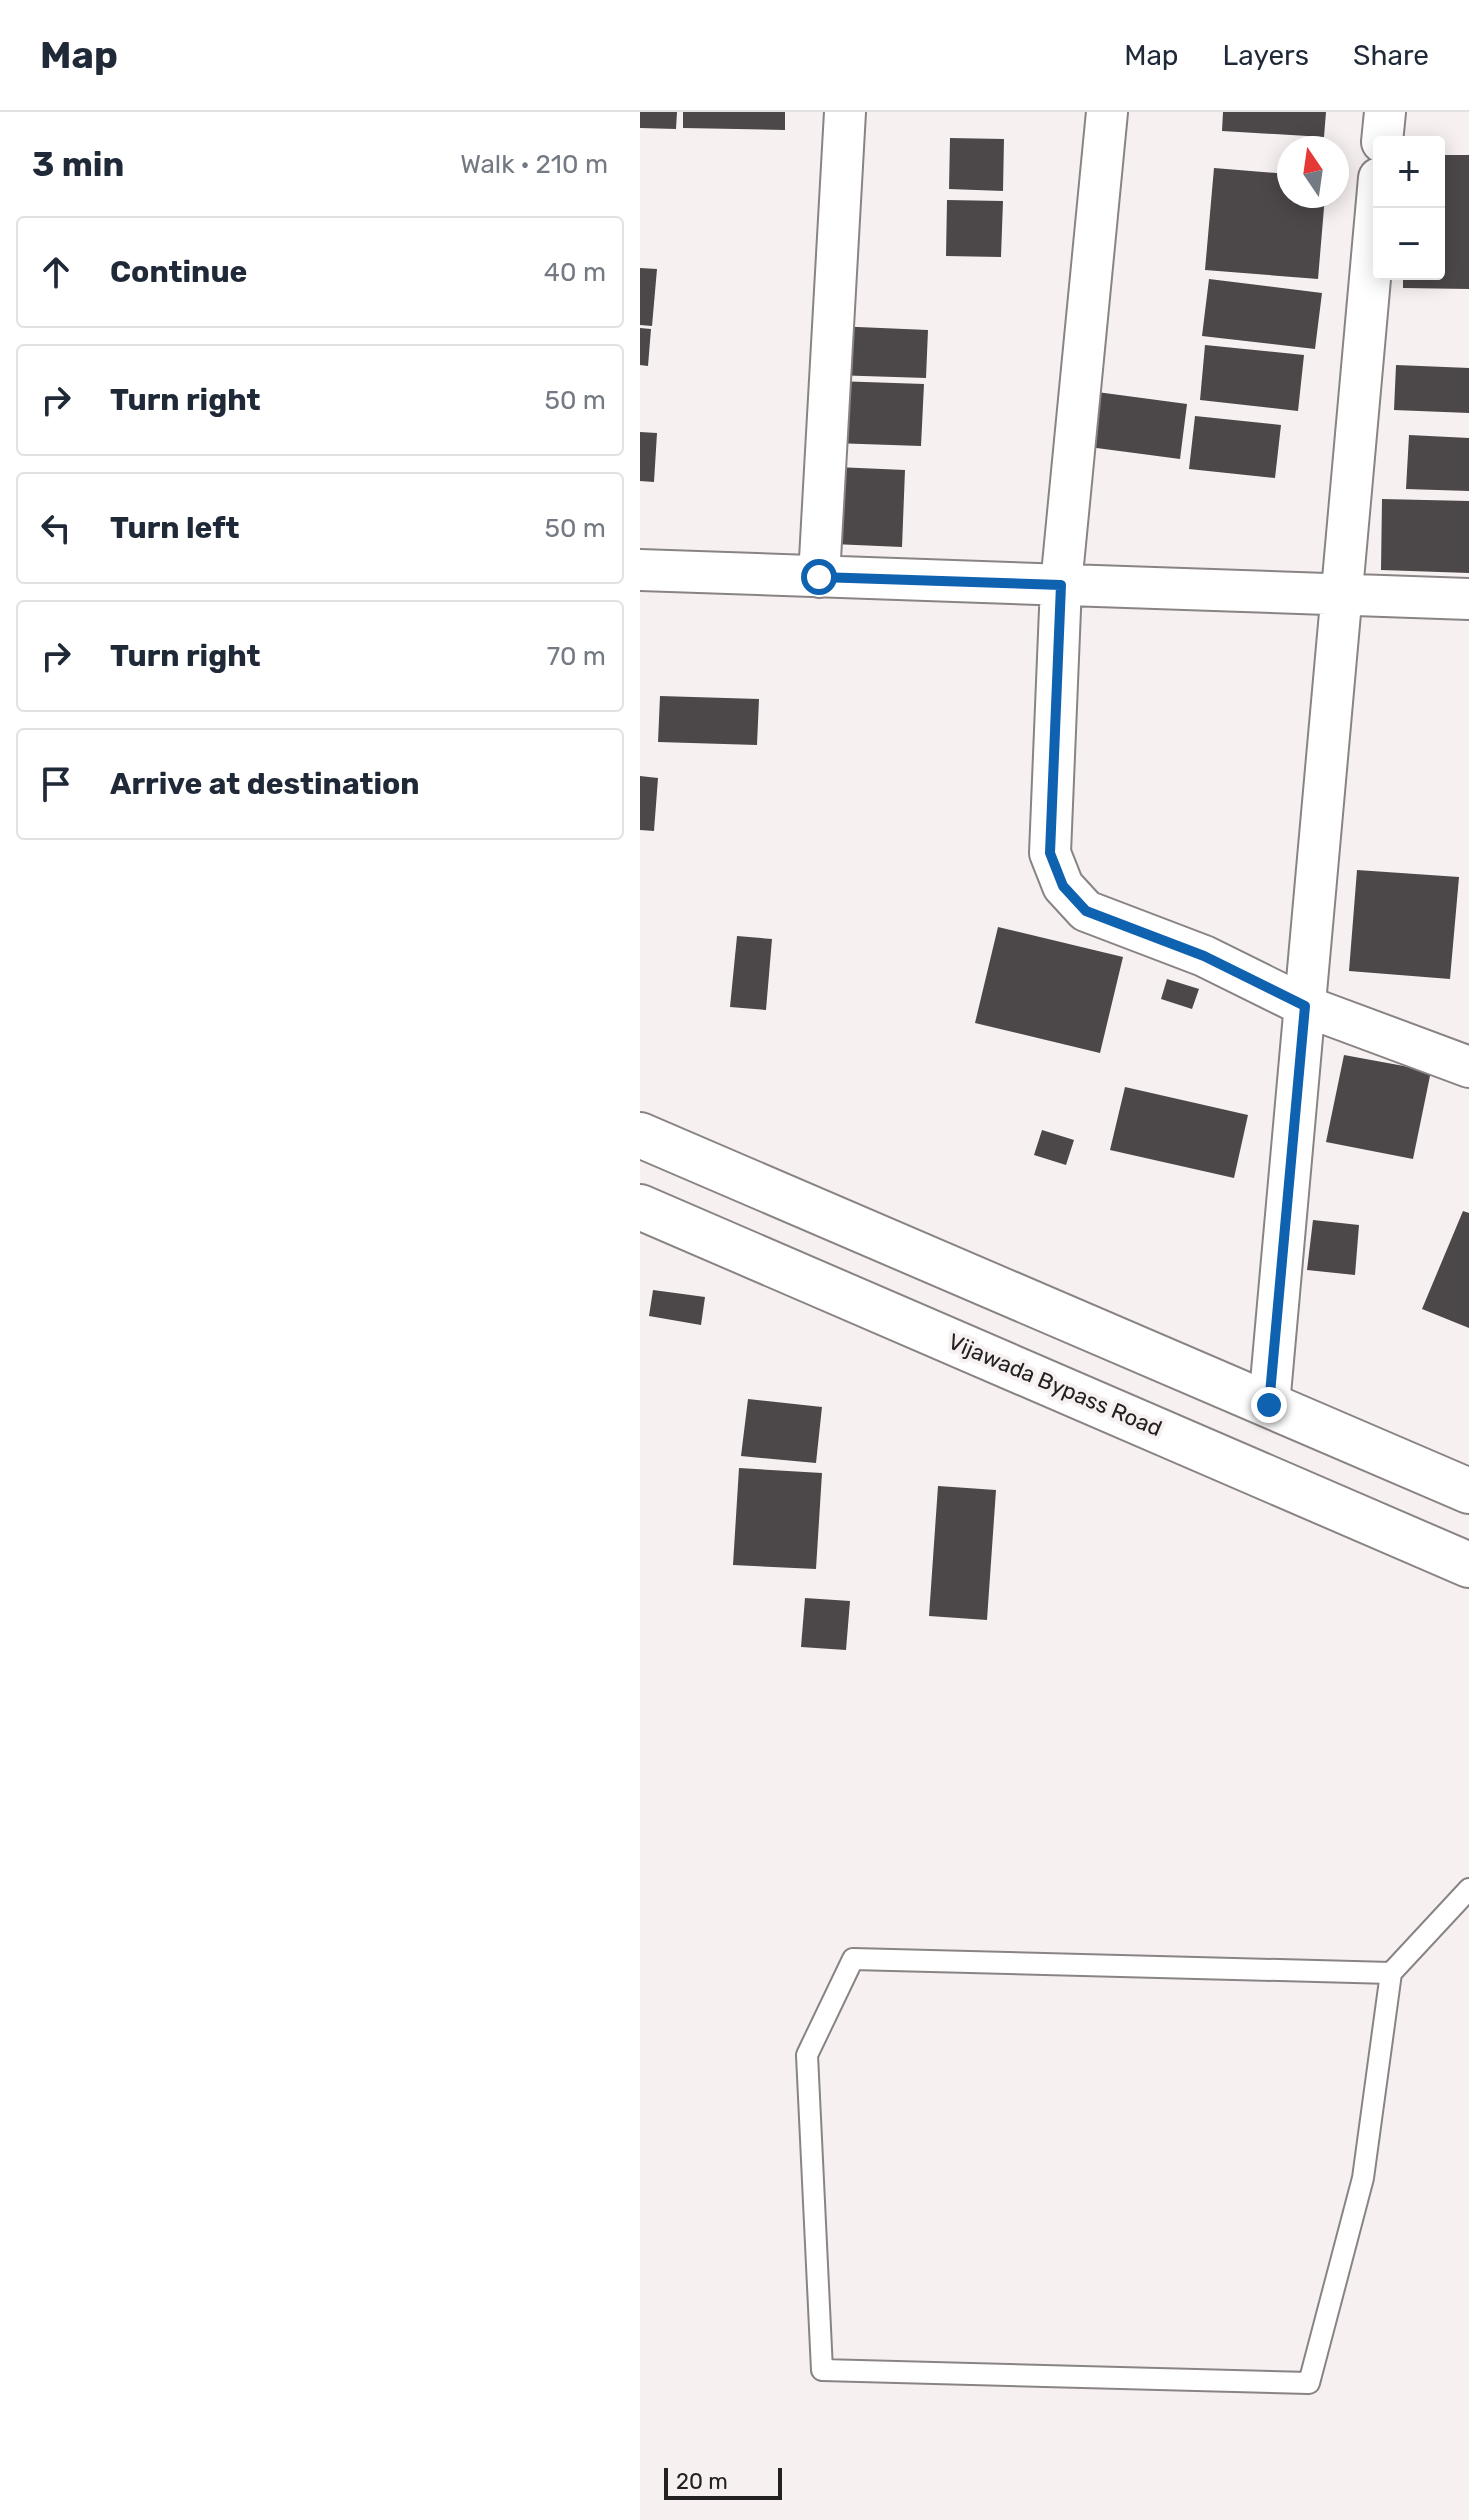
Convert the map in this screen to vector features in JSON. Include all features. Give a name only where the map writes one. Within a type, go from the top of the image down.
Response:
[{"type":"main road","points":[[640,1135],[1469,1491]]},
{"type":"main road","name":"Vijawada Bypass Road","points":[[640,1207],[1469,1565]]},
{"type":"street","points":[[819,577],[845,112]]},
{"type":"street","points":[[1107,112],[1061,585],[1050,853],[1063,886],[1086,911],[1204,956],[1305,1006],[1469,1067]]},
{"type":"street","points":[[1383,136],[1385,112]]},
{"type":"street","points":[[1269,1405],[1376,208]]},
{"type":"street","points":[[640,570],[1469,599]]},
{"type":"lane","points":[[1391,1973],[853,1959],[807,2055],[822,2370],[1309,2383],[1363,2178],[1391,1973],[1469,1889]]},
{"type":"building","points":[[640,112],[677,112],[676,129],[640,128]]},
{"type":"building","points":[[683,112],[785,112],[785,130],[683,128]]},
{"type":"building","points":[[1223,112],[1326,112],[1324,136],[1222,131]]},
{"type":"building","points":[[950,138],[1004,139],[1003,191],[949,189]]},
{"type":"building","points":[[1445,155],[1469,155],[1469,289],[1403,288],[1403,280],[1445,280]]},
{"type":"building","points":[[1214,168],[1277,173],[1277,208],[1324,208],[1318,279],[1205,270]]},
{"type":"building","points":[[947,200],[1003,201],[1001,257],[946,256]]},
{"type":"building","points":[[640,268],[657,269],[652,326],[640,325]]},
{"type":"building","points":[[1209,279],[1322,293],[1315,349],[1202,336]]},
{"type":"building","points":[[834,326],[928,330],[926,378],[832,375]]},
{"type":"building","points":[[640,328],[651,329],[648,366],[640,365]]},
{"type":"building","points":[[1205,345],[1304,355],[1298,411],[1200,400]]},
{"type":"building","points":[[1396,365],[1469,368],[1469,413],[1394,410]]},
{"type":"building","points":[[835,381],[924,384],[921,446],[832,443]]},
{"type":"building","points":[[1097,392],[1187,404],[1180,459],[1089,447]]},
{"type":"building","points":[[1195,416],[1281,425],[1275,478],[1189,469]]},
{"type":"building","points":[[640,432],[657,433],[654,482],[640,481]]},
{"type":"building","points":[[1409,435],[1469,438],[1469,491],[1406,489]]},
{"type":"building","points":[[836,467],[905,470],[902,547],[833,544]]},
{"type":"building","points":[[1382,499],[1469,501],[1469,573],[1381,570]]},
{"type":"building","points":[[660,696],[759,699],[757,745],[658,742]]},
{"type":"building","points":[[640,776],[658,778],[654,831],[640,830]]},
{"type":"building","points":[[1357,870],[1459,877],[1450,979],[1349,971]]},
{"type":"building","points":[[998,927],[1123,957],[1100,1053],[975,1023]]},
{"type":"building","points":[[737,936],[772,939],[766,1010],[730,1007]]},
{"type":"building","points":[[1167,979],[1199,989],[1192,1009],[1161,999]]},
{"type":"building","points":[[1344,1055],[1431,1071],[1413,1159],[1326,1142]]},
{"type":"building","points":[[1125,1087],[1248,1115],[1234,1178],[1110,1150]]},
{"type":"building","points":[[1042,1130],[1074,1140],[1066,1165],[1034,1155]]},
{"type":"building","points":[[1463,1211],[1469,1213],[1469,1328],[1422,1309]]},
{"type":"building","points":[[1313,1220],[1359,1225],[1355,1275],[1307,1270]]},
{"type":"building","points":[[653,1290],[705,1297],[701,1325],[649,1316]]},
{"type":"building","points":[[748,1399],[822,1407],[816,1463],[741,1456]]},
{"type":"building","points":[[739,1468],[822,1473],[816,1569],[733,1565]]},
{"type":"building","points":[[938,1486],[996,1490],[987,1620],[929,1616]]},
{"type":"building","points":[[805,1598],[850,1601],[846,1650],[801,1647]]},
{"type":"route","points":[[819,577],[1061,585],[1050,853],[1063,886],[1086,911],[1204,956],[1305,1006],[1269,1405]]}]
